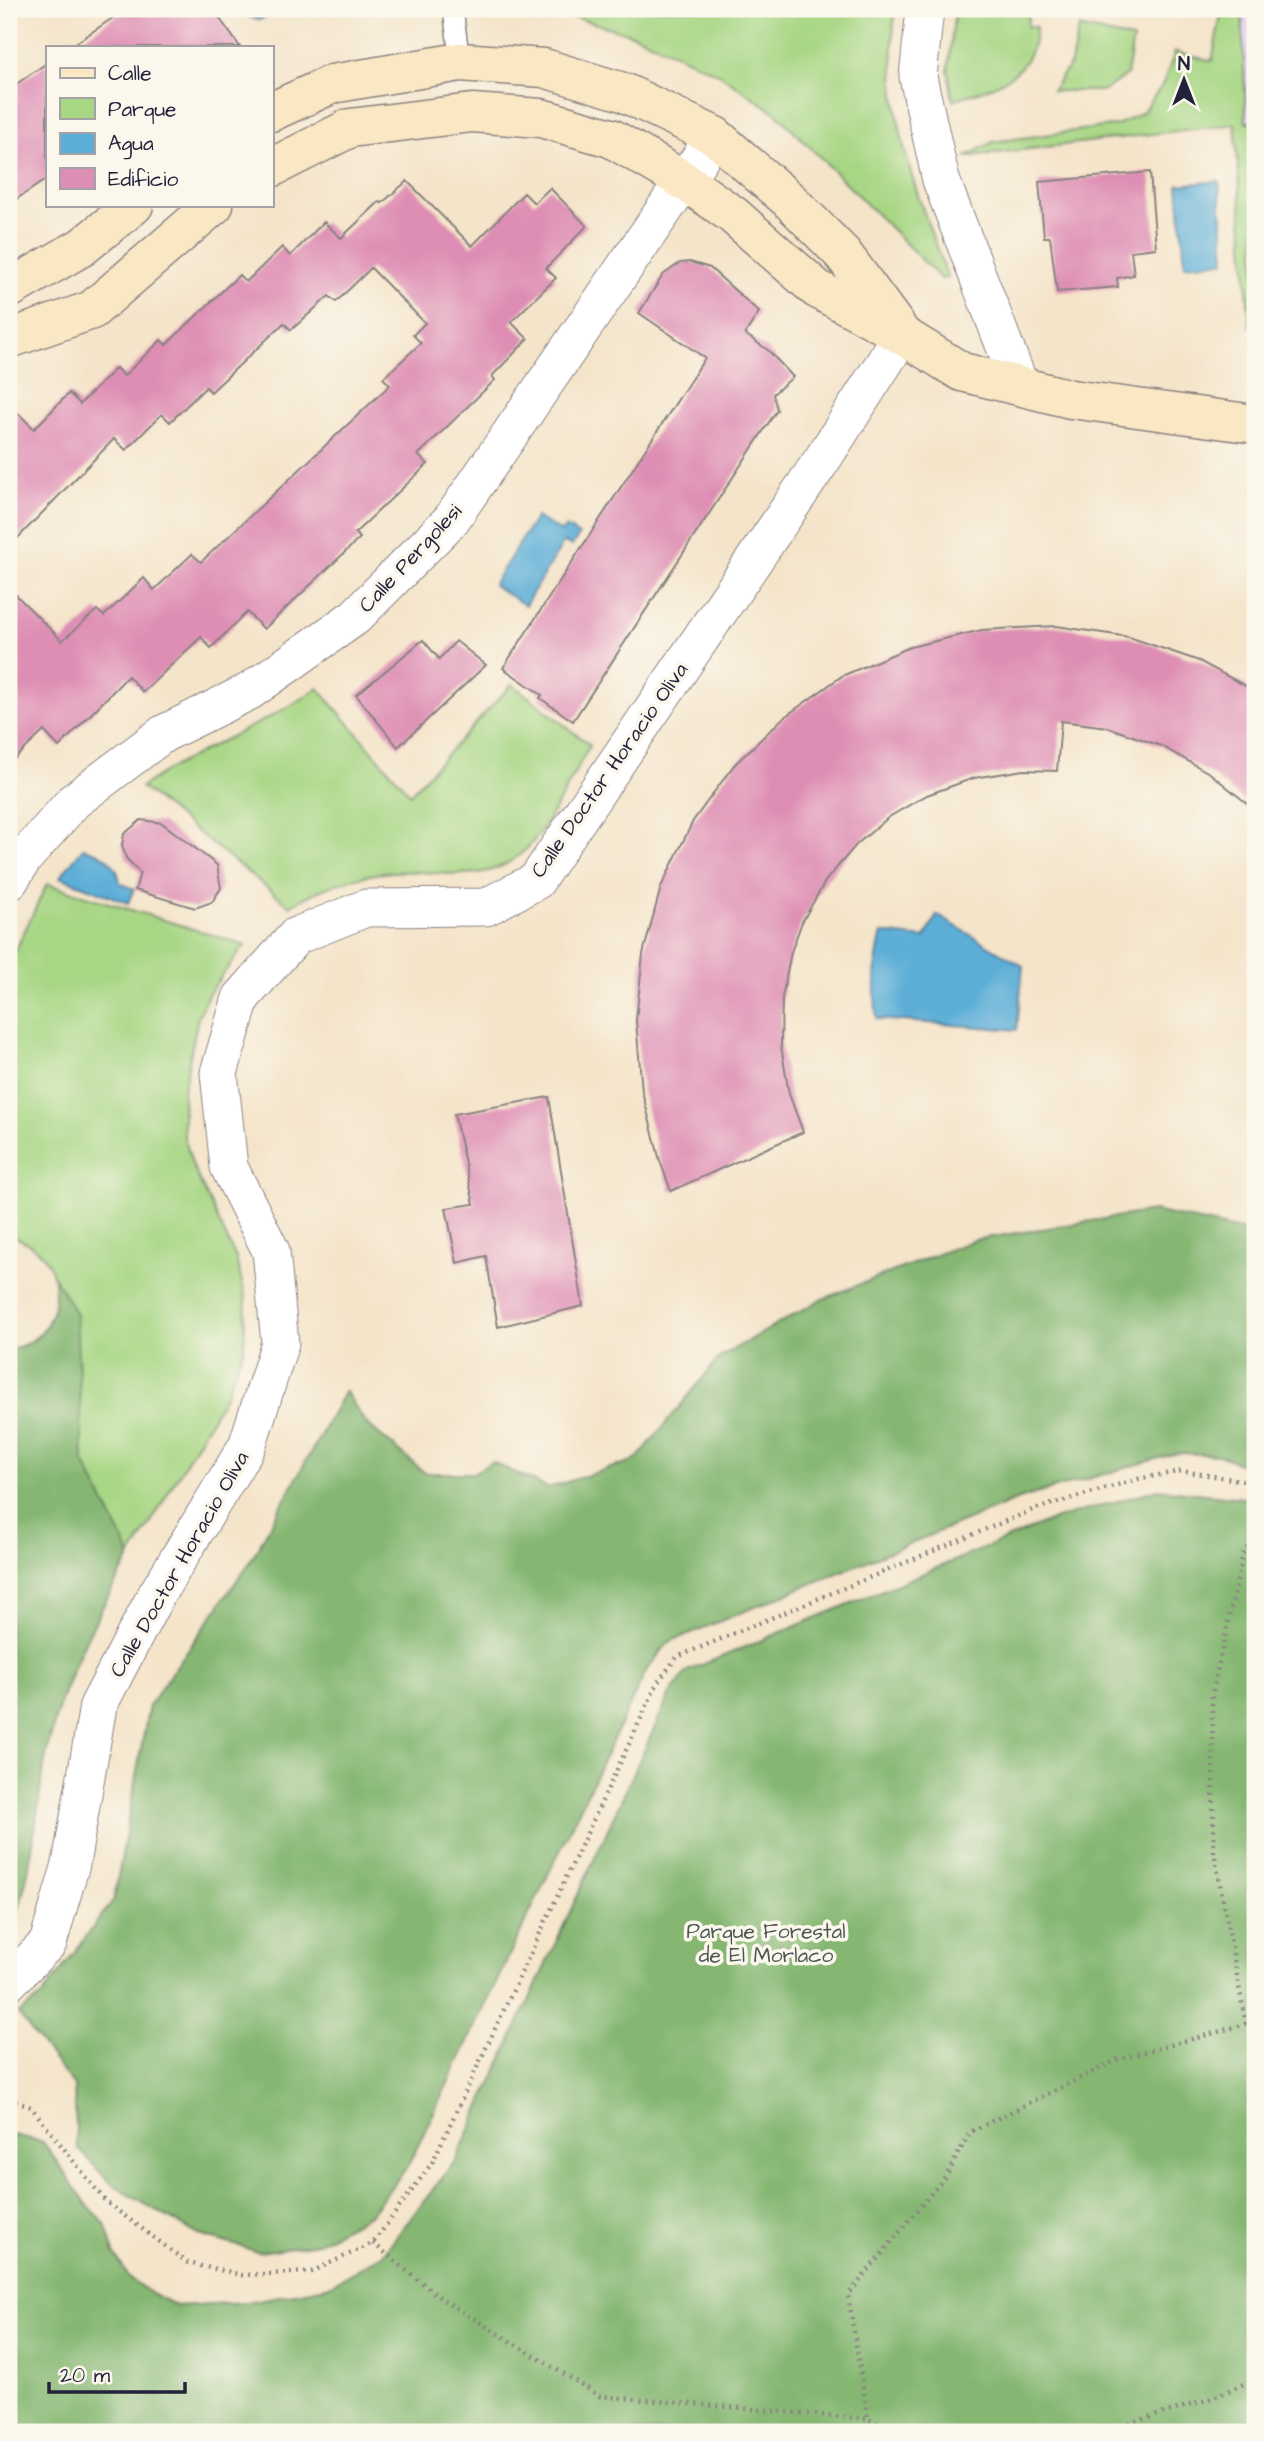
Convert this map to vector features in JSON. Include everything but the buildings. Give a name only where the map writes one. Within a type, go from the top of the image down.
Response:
[{"type":"street","points":[[925,9],[918,77],[941,180],[1020,386]]},
{"type":"street","points":[[273,111],[332,84],[460,62],[544,68],[624,92],[715,136],[789,200],[843,254],[902,335]]},
{"type":"street","points":[[273,167],[350,128],[471,113],[541,118],[611,138],[684,180],[733,215],[817,289],[902,335],[962,372],[1071,400],[1255,424]]},
{"type":"street","name":"Calle Pergolesi","points":[[9,882],[24,858],[74,801],[163,734],[250,691],[355,617],[451,520],[715,136]]},
{"type":"street","points":[[9,289],[82,247],[133,206]]},
{"type":"street","points":[[9,340],[92,310],[213,206]]},
{"type":"street","name":"Calle Doctor Horacio Oliva","points":[[9,1982],[48,1943],[71,1864],[98,1706],[155,1597],[247,1446],[280,1343],[271,1251],[229,1167],[219,1073],[241,998],[296,936],[366,908],[486,907],[536,881],[824,457],[902,335]]},
{"type":"lane","points":[[453,9],[460,62]]},
{"type":"path","points":[[9,2099],[31,2106],[106,2202],[188,2263],[242,2276],[311,2272],[373,2243],[432,2163],[658,1682],[677,1657],[1035,1509],[1138,1479],[1182,1471],[1245,1481],[1255,1486]]},
{"type":"path","points":[[1247,2024],[1214,1852],[1212,1695],[1244,1550],[1255,1543]]},
{"type":"path","points":[[868,2418],[848,2295],[947,2173],[970,2132],[1117,2060],[1247,2024],[1255,2027]]},
{"type":"path","points":[[373,2243],[443,2300],[600,2396],[868,2418],[897,2432]]},
{"type":"path","points":[[1102,2432],[1207,2399],[1255,2379]]},
{"type":"shaded area","points":[[1242,9],[1255,9],[1255,121],[1246,122]]},
{"type":"green space","points":[[547,9],[895,9],[893,47],[897,115],[923,210],[948,278],[941,279],[776,113],[719,74],[637,36]]},
{"type":"green space","points":[[955,9],[1029,14],[1027,26],[1036,27],[1028,58],[1019,69],[997,84],[953,100],[948,71]]},
{"type":"green space","points":[[1222,9],[1242,9],[1246,122],[1255,121],[1255,325],[1250,326],[1235,124],[965,157],[993,142],[1118,125],[1143,112],[1163,84],[1175,52],[1212,61]]},
{"type":"green space","points":[[1079,27],[1133,39],[1127,75],[1103,91],[1052,91],[1071,63]]},
{"type":"green space","points":[[512,684],[590,745],[536,838],[520,855],[503,866],[486,871],[468,874],[391,872],[365,876],[338,883],[290,906],[141,787],[318,688],[410,794]]},
{"type":"green space","points":[[47,884],[245,945],[209,993],[198,1017],[183,1091],[184,1136],[193,1167],[236,1258],[246,1299],[244,1348],[225,1396],[111,1590],[81,1649],[59,1705],[46,1753],[20,1905],[9,1933],[9,1349],[35,1338],[45,1328],[55,1302],[55,1288],[52,1273],[43,1256],[11,1235],[9,1230],[9,964]]},
{"type":"green space","points":[[1153,1211],[1255,1233],[1255,1469],[1219,1455],[1177,1453],[1021,1498],[669,1642],[647,1669],[408,2166],[369,2215],[318,2243],[260,2252],[199,2235],[114,2186],[77,2148],[74,2086],[18,2014],[41,1997],[114,1899],[149,1705],[250,1562],[345,1391],[365,1422],[425,1473],[473,1473],[492,1462],[548,1488],[636,1460],[720,1357],[820,1300],[974,1240]]},
{"type":"green space","points":[[53,1275],[76,1314],[83,1460],[131,1556],[80,1653],[60,1704],[46,1756],[23,1893],[9,1933],[9,1349],[33,1340],[48,1323],[54,1300]]},
{"type":"green space","name":"Parque Forestal de El Morlaco","points":[[1158,1489],[1243,1498],[1255,1504],[1255,2432],[9,2432],[9,2137],[14,2135],[43,2142],[87,2205],[105,2224],[114,2253],[128,2276],[148,2292],[176,2306],[247,2302],[327,2287],[382,2255],[456,2160],[670,1694],[687,1671],[1050,1521]]},
{"type":"water","points":[[243,9],[285,9],[259,20],[249,17]]},
{"type":"water","points":[[1219,181],[1225,261],[1185,265],[1178,185]]},
{"type":"water","points":[[536,517],[562,532],[566,527],[579,535],[572,546],[564,542],[525,605],[493,585]]},
{"type":"water","points":[[83,848],[97,852],[108,860],[116,870],[120,883],[134,889],[128,903],[60,877]]},
{"type":"water","points":[[937,915],[1023,966],[1017,1030],[877,1019],[875,976],[882,933],[925,938]]}]
